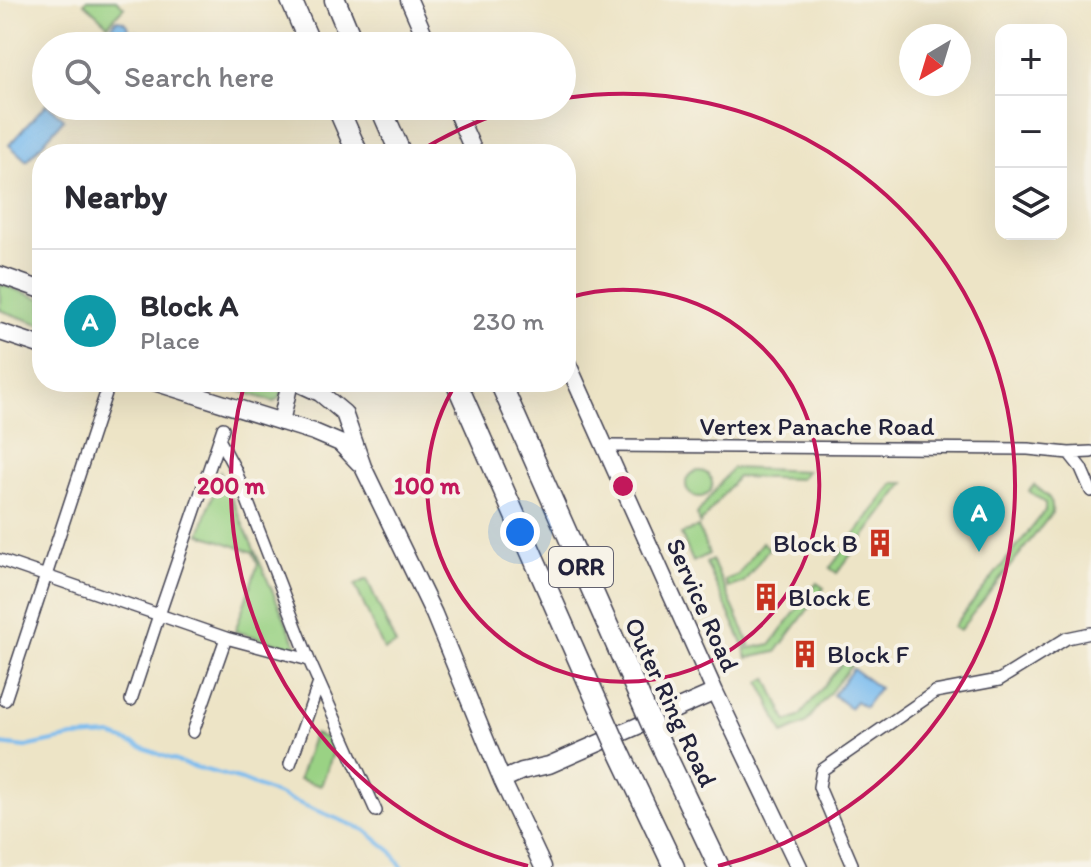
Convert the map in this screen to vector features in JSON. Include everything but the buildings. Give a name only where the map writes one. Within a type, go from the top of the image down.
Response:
[{"type":"highway","points":[[291,0],[305,32]]},
{"type":"highway","points":[[335,0],[348,32]]},
{"type":"highway","points":[[343,120],[354,144]]},
{"type":"highway","points":[[386,120],[397,144]]},
{"type":"highway","name":"ORR","points":[[460,392],[618,749],[674,867]]},
{"type":"highway","name":"Outer Ring Road","points":[[504,392],[655,732],[719,867]]},
{"type":"main road","points":[[409,0],[423,32]]},
{"type":"main road","points":[[460,120],[471,144]]},
{"type":"main road","points":[[0,275],[32,286]]},
{"type":"main road","points":[[0,332],[32,343]]},
{"type":"main road","name":"Service Road","points":[[576,382],[715,692],[799,867]]},
{"type":"main road","points":[[186,392],[340,443],[363,467]]},
{"type":"main road","points":[[281,422],[288,392]]},
{"type":"main road","points":[[318,392],[344,413],[363,467],[434,614],[502,780],[543,867]]},
{"type":"main road","points":[[502,780],[522,771],[549,765],[715,692]]},
{"type":"street","points":[[5,700],[106,392]]},
{"type":"street","points":[[131,700],[223,428]]},
{"type":"street","points":[[220,441],[235,469],[309,660],[376,811]]},
{"type":"street","name":"Vertex Panache Road","points":[[606,446],[1091,452]]},
{"type":"street","points":[[1069,453],[1081,468],[1091,491]]},
{"type":"street","points":[[0,560],[226,638],[309,660]]},
{"type":"street","points":[[852,864],[819,787],[822,770],[935,692],[999,680],[1067,638],[1091,633]]},
{"type":"street","points":[[193,732],[226,638]]},
{"type":"street","points":[[290,764],[319,683]]},
{"type":"green space","points":[[87,0],[116,0],[124,7],[108,25],[84,3]]},
{"type":"green space","points":[[0,284],[32,295],[32,321],[0,310]]},
{"type":"green space","points":[[244,392],[282,392],[274,402]]},
{"type":"green space","points":[[732,468],[807,471],[800,479],[737,477],[700,524],[697,514]]},
{"type":"green space","points":[[699,471],[708,475],[712,484],[708,493],[699,497],[690,493],[686,484],[690,475]]},
{"type":"green space","points":[[220,472],[298,649],[235,631],[258,564],[253,552],[200,534]]},
{"type":"green space","points":[[894,483],[905,483],[837,573],[830,568]]},
{"type":"green space","points":[[1034,485],[1050,500],[1052,513],[959,631],[953,627],[1045,511],[1045,503],[1029,491]]},
{"type":"green space","points":[[698,527],[709,554],[693,562],[681,534]]},
{"type":"green space","points":[[762,542],[769,548],[744,582],[728,588],[725,580],[738,575]]},
{"type":"green space","points":[[712,560],[750,645],[744,646],[706,563]]},
{"type":"green space","points":[[367,579],[396,645],[384,650],[355,585]]},
{"type":"green space","points":[[817,583],[824,588],[776,652],[747,658],[745,649],[771,644]]},
{"type":"green space","points":[[850,653],[857,658],[805,724],[783,734],[760,682],[767,678],[787,722],[799,717]]},
{"type":"green space","points":[[314,734],[337,742],[321,786],[299,779]]},
{"type":"water","points":[[116,20],[125,23],[129,31],[137,32],[112,32],[110,29]]},
{"type":"water","points":[[32,120],[63,120],[42,144],[32,144],[32,155],[27,161],[9,145]]},
{"type":"water","points":[[853,669],[879,688],[865,707],[856,701],[850,708],[833,695]]},
{"type":"waterway","points":[[0,744],[25,747],[73,737],[111,735],[184,764],[242,780],[365,830],[392,852],[402,867]]},
{"type":"place","name":"Block B","points":[[880,543]]},
{"type":"place","name":"Block A","points":[[979,552]]},
{"type":"place","name":"Block E","points":[[766,597]]},
{"type":"place","name":"Block F","points":[[805,654]]}]
